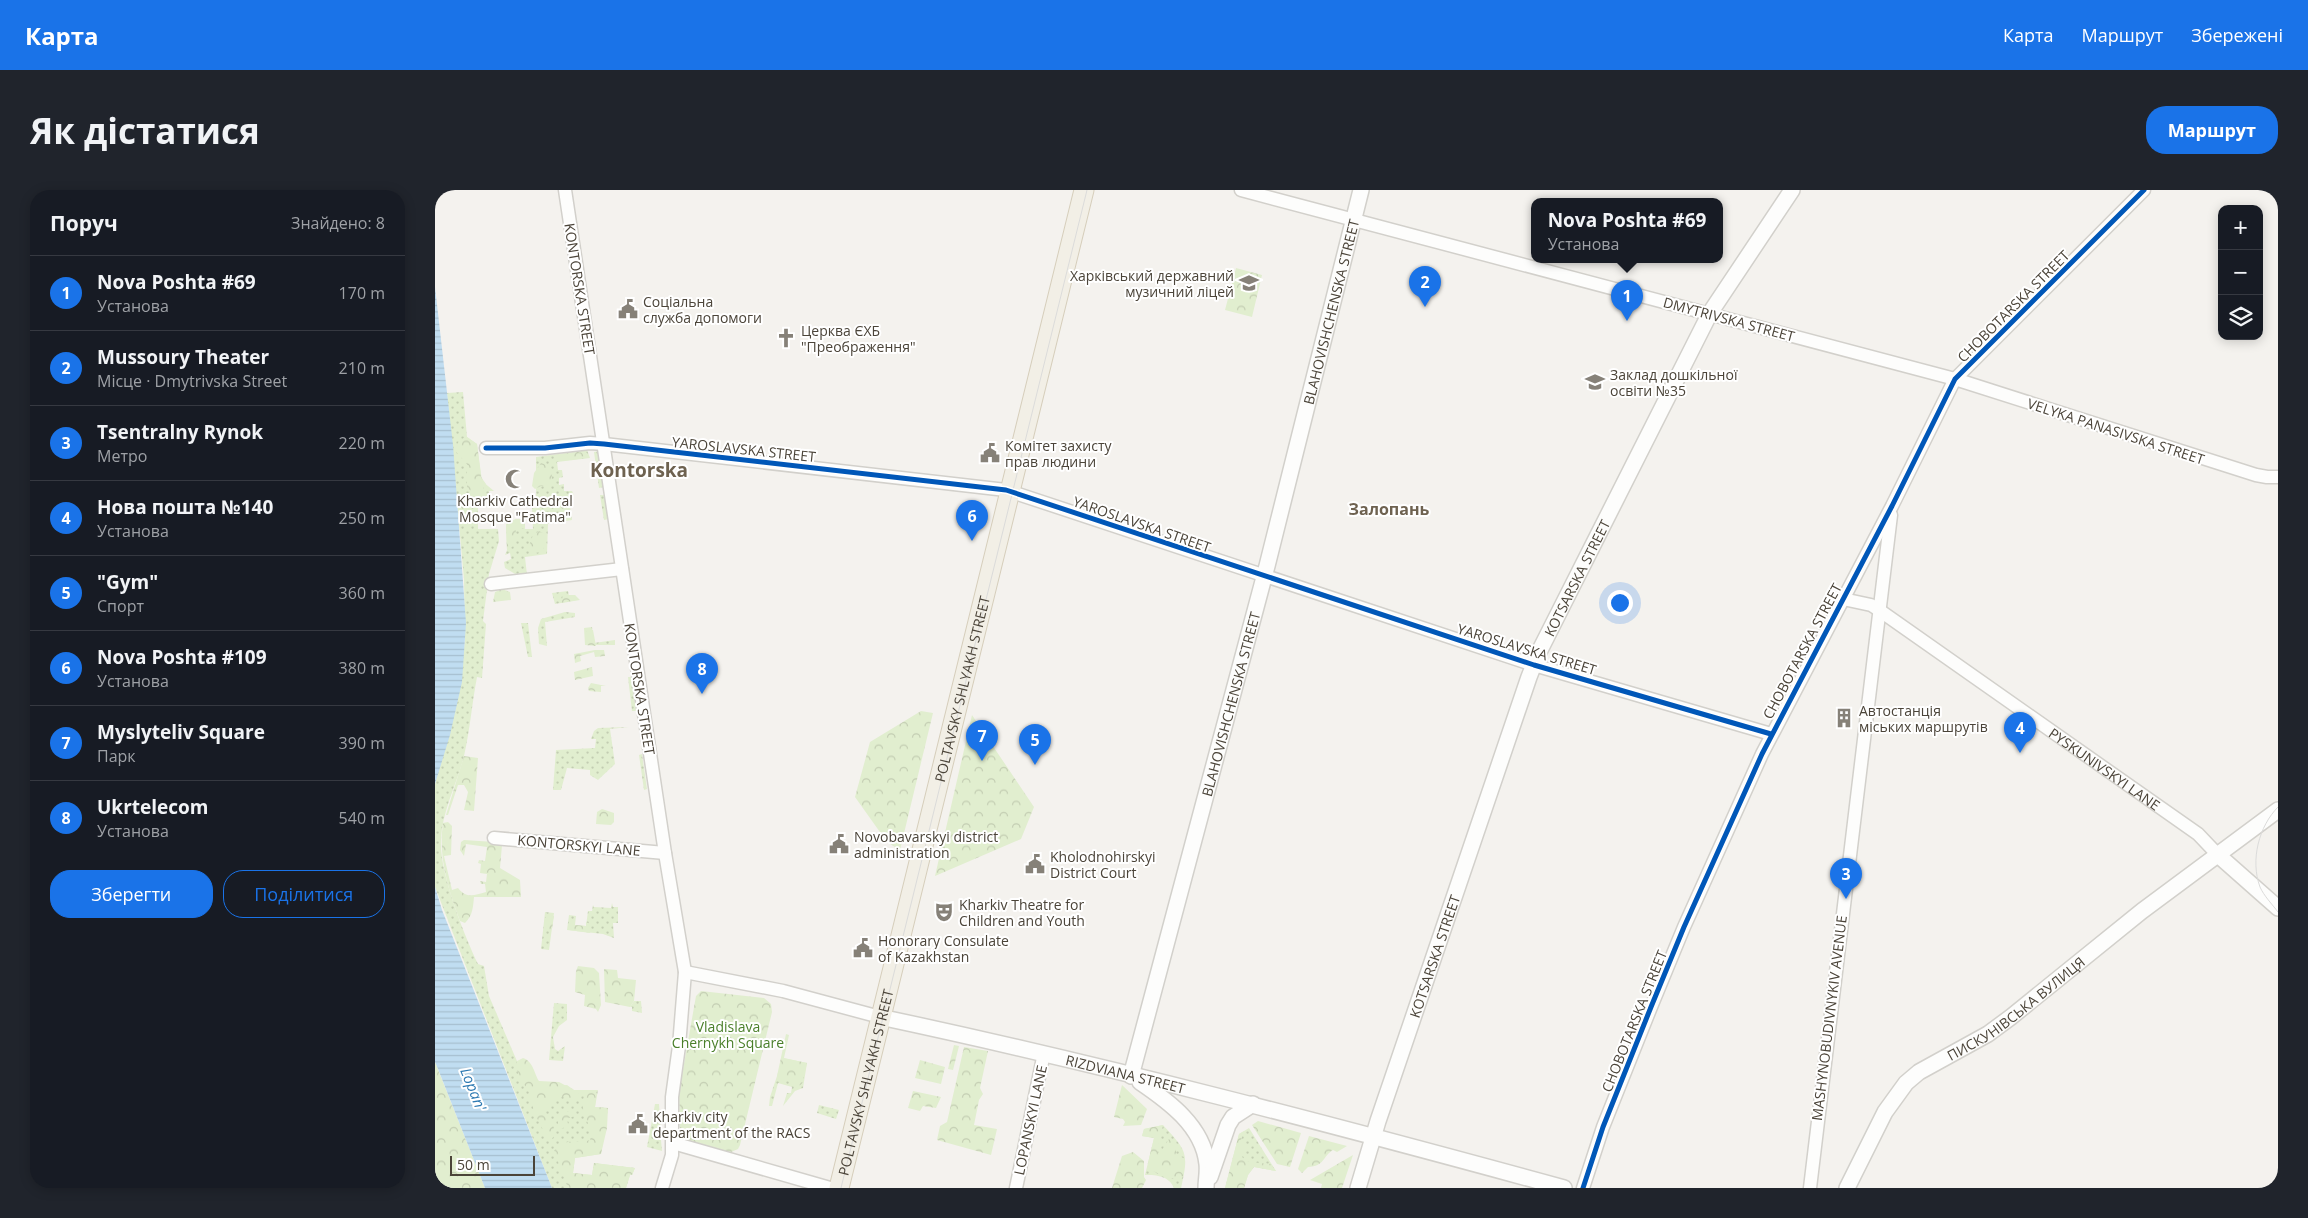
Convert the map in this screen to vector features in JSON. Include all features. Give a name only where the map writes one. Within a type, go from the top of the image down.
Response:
[{"type":"main road","name":"POLTAVSKY SHLYAKH STREET","points":[[839,1188],[1083,190]]},
{"type":"street","name":"KONTORSKA STREET","points":[[565,190],[665,853],[685,972],[679,1046],[672,1097],[673,1144],[663,1188]]},
{"type":"street","name":"DMYTRIVSKA STREET","points":[[1241,190],[1955,379]]},
{"type":"street","name":"BLAHOVISHCHENSKA STREET","points":[[1131,1076],[1137,1045],[1264,577],[1361,190]]},
{"type":"street","name":"KOTSARSKA STREET","points":[[1358,1188],[1373,1137],[1534,665],[1710,313],[1792,190]]},
{"type":"street","name":"CHOBOTARSKA STREET","points":[[1583,1188],[1603,1127],[1662,980],[1771,734],[1892,506],[1955,379],[2144,190]]},
{"type":"street","name":"VELYKA PANASIVSKA STREET","points":[[1955,379],[2256,475],[2278,477]]},
{"type":"street","name":"YAROSLAVSKA STREET","points":[[486,448],[545,448],[590,443],[604,444],[991,487],[1009,491],[1534,665],[1771,734]]},
{"type":"street","name":"CHOBOTARSKA STREET","points":[[1879,610],[1892,506]]},
{"type":"street","points":[[491,584],[622,569]]},
{"type":"street","name":"PYSKUNIVSKYI LANE","points":[[1843,600],[1871,605],[1879,610],[2198,834],[2218,855],[2278,908]]},
{"type":"street","name":"MASHYNOBUDIVNYKIV AVENUE","points":[[1810,1188],[1879,610]]},
{"type":"street","name":"ПИСКУНІВСЬКА ВУЛИЦЯ","points":[[1847,1188],[1885,1112],[1919,1072],[1989,1034],[2142,911],[2278,810]]},
{"type":"street","name":"KONTORSKYI LANE","points":[[494,838],[665,853]]},
{"type":"street","name":"RIZDVIANA STREET","points":[[685,972],[783,991],[880,1017],[1044,1053],[1131,1076],[1253,1104],[1564,1188]]},
{"type":"street","name":"LOPANSKYI LANE","points":[[1016,1188],[1044,1053]]},
{"type":"street","points":[[1131,1076],[1165,1100],[1179,1113],[1198,1136],[1207,1164],[1206,1188]]},
{"type":"street","points":[[1206,1188],[1228,1125],[1233,1117],[1253,1104]]},
{"type":"street","points":[[673,1144],[830,1188]]},
{"type":"green space","points":[[1236,268],[1262,275],[1252,317],[1225,310]]},
{"type":"green space","points":[[463,392],[467,437],[477,444],[482,481],[494,491],[489,491],[489,501],[478,501],[478,529],[498,529],[499,541],[489,574],[483,621],[486,624],[482,678],[477,677],[464,756],[442,829],[441,853],[444,868],[466,937],[478,964],[484,966],[489,996],[529,1089],[567,1085],[574,1090],[598,1090],[595,1107],[608,1108],[601,1154],[575,1158],[573,1173],[592,1175],[594,1163],[635,1168],[632,1175],[630,1175],[626,1188],[552,1188],[435,887],[435,784],[458,699],[465,640],[464,579],[447,393]]},
{"type":"green space","points":[[467,437],[477,444],[481,477],[486,484],[479,495],[475,496],[467,487],[467,464],[455,451],[459,442]]},
{"type":"green space","points":[[587,450],[590,458],[557,462],[558,470],[562,470],[563,477],[559,478],[559,485],[564,484],[564,491],[572,491],[574,495],[569,500],[572,520],[548,524],[547,554],[525,557],[527,575],[517,575],[505,568],[504,562],[511,559],[510,553],[505,555],[507,550],[506,524],[516,519],[525,519],[525,529],[533,529],[532,508],[536,508],[536,457]]},
{"type":"green space","points":[[599,451],[604,487],[599,488],[594,452]]},
{"type":"green space","points":[[585,452],[588,454],[587,458],[561,461],[561,455]]},
{"type":"green space","points":[[541,463],[551,469],[552,478],[549,486],[541,486],[535,489],[532,486],[534,473]]},
{"type":"green space","points":[[600,495],[605,495],[609,519],[604,520]]},
{"type":"green space","points":[[516,519],[525,519],[525,528],[516,530],[514,545],[507,551],[506,524]]},
{"type":"green space","points":[[539,531],[543,533],[546,543],[542,552],[534,553],[529,546],[533,535]]},
{"type":"green space","points":[[502,589],[510,592],[511,600],[493,602],[495,592]]},
{"type":"green space","points":[[568,591],[569,596],[575,595],[580,600],[555,604],[552,593]]},
{"type":"green space","points":[[563,595],[575,595],[577,600],[561,603]]},
{"type":"green space","points":[[565,612],[575,613],[575,617],[545,622],[547,646],[539,644],[538,628],[541,619]]},
{"type":"green space","points":[[521,623],[528,623],[532,657],[528,657]]},
{"type":"green space","points":[[592,627],[594,643],[615,640],[615,645],[585,645],[584,628]]},
{"type":"green space","points":[[588,630],[593,630],[596,646],[585,645],[585,633]]},
{"type":"green space","points":[[604,650],[605,656],[595,657],[594,652],[580,656],[581,661],[575,663],[574,654]]},
{"type":"green space","points":[[592,667],[593,676],[575,680],[574,672]]},
{"type":"green space","points":[[628,677],[631,677],[636,711],[632,711]]},
{"type":"green space","points":[[591,683],[606,686],[601,686],[601,692],[589,691],[588,688]]},
{"type":"green space","points":[[921,711],[933,713],[900,850],[887,842],[855,797],[870,742]]},
{"type":"green space","points":[[972,715],[1034,807],[1021,839],[935,876]]},
{"type":"green space","points":[[629,727],[610,729],[615,764],[598,780],[590,775],[590,770],[567,768],[561,790],[553,790],[556,750],[595,748],[596,739],[591,739],[594,731],[598,728]]},
{"type":"green space","points":[[642,754],[647,789],[644,790],[639,755]]},
{"type":"green space","points":[[464,756],[478,758],[474,811],[464,810],[468,792],[464,785],[458,785],[448,815],[446,815]]},
{"type":"green space","points":[[602,809],[614,813],[614,822],[611,825],[596,824],[597,812]]},
{"type":"green space","points":[[448,822],[452,826],[451,855],[444,856],[452,890],[458,888],[468,895],[486,892],[485,884],[481,884],[480,881],[486,882],[487,874],[480,873],[481,864],[478,863],[479,860],[485,861],[487,847],[466,844],[464,856],[460,850],[461,842],[464,840],[494,842],[494,845],[502,845],[500,868],[520,880],[521,897],[474,897],[470,917],[465,923],[460,921],[448,885],[443,861],[443,823]]},
{"type":"green space","points":[[612,903],[613,907],[618,907],[618,923],[613,923],[614,938],[603,934],[567,930],[569,915],[576,916],[575,925],[586,926],[588,911],[592,911],[593,905],[594,907],[611,908]]},
{"type":"green space","points":[[545,912],[554,913],[549,950],[541,949]]},
{"type":"green space","points":[[554,916],[552,929],[549,930],[544,927],[545,917]]},
{"type":"green space","points":[[571,921],[575,921],[575,925],[586,926],[586,922],[590,924],[590,933],[569,930]]},
{"type":"green space","points":[[578,966],[594,968],[599,973],[601,1005],[598,1012],[596,1009],[584,1006],[585,995],[575,992]]},
{"type":"green space","points":[[604,969],[617,970],[618,978],[636,980],[634,1001],[630,1007],[605,1002]]},
{"type":"green space","name":"Vladislava Chernykh Square","points":[[701,991],[764,998],[771,1004],[772,1012],[740,1145],[738,1149],[729,1153],[686,1140],[680,1133],[679,1092],[696,996]]},
{"type":"green space","points":[[634,1001],[641,1001],[642,1013],[632,1011],[632,1007],[630,1007]]},
{"type":"green space","points":[[554,1003],[567,1004],[567,1020],[559,1026],[553,1037],[555,1049],[558,1051],[565,1046],[563,1061],[549,1060]]},
{"type":"green space","points":[[786,1034],[789,1035],[784,1058],[807,1063],[802,1084],[798,1086],[777,1076]]},
{"type":"green space","points":[[954,1045],[959,1046],[953,1070],[948,1069]]},
{"type":"green space","points":[[964,1047],[988,1051],[980,1088],[983,1094],[979,1100],[974,1125],[997,1129],[991,1155],[937,1140],[940,1126],[947,1122]]},
{"type":"green space","points":[[523,1058],[532,1065],[539,1081],[559,1082],[574,1090],[580,1090],[575,1105],[563,1097],[556,1098],[553,1103],[546,1106],[545,1112],[552,1123],[554,1136],[551,1140],[548,1140],[534,1112],[528,1089],[520,1080],[516,1066],[517,1061]]},
{"type":"green space","points":[[783,1058],[807,1063],[803,1088],[795,1091],[783,1106],[787,1093],[791,1093],[792,1087],[778,1083],[772,1106],[769,1106],[770,1097]]},
{"type":"green space","points":[[920,1060],[945,1067],[941,1084],[915,1078]]},
{"type":"green space","points":[[435,1062],[485,1188],[435,1188]]},
{"type":"green space","points":[[1122,1085],[1147,1109],[1141,1125],[1123,1126],[1125,1122],[1123,1119],[1114,1117]]},
{"type":"green space","points":[[585,1090],[594,1092],[596,1097],[595,1107],[608,1108],[607,1128],[601,1154],[575,1158],[573,1173],[592,1175],[594,1163],[635,1168],[632,1175],[630,1175],[626,1188],[568,1188],[554,1151],[566,1142],[590,1140],[592,1133],[582,1109]]},
{"type":"green space","points":[[913,1091],[941,1097],[936,1108],[923,1106],[920,1111],[908,1108]]},
{"type":"green space","points":[[655,1104],[659,1104],[661,1133],[656,1138],[661,1140],[662,1151],[647,1147]]},
{"type":"green space","points":[[819,1105],[839,1110],[836,1119],[817,1113]]},
{"type":"green space","points":[[566,1111],[571,1112],[574,1116],[567,1119],[568,1124],[562,1129],[558,1126],[558,1115]]},
{"type":"green space","points":[[1258,1121],[1301,1133],[1290,1167],[1277,1164],[1252,1125]]},
{"type":"green space","points":[[1163,1125],[1177,1141],[1184,1153],[1185,1167],[1181,1188],[1174,1188],[1169,1181],[1162,1177],[1145,1175],[1154,1138],[1142,1136],[1144,1129]]},
{"type":"green space","points":[[1163,1125],[1157,1152],[1160,1153],[1169,1139],[1173,1140],[1176,1146],[1176,1154],[1185,1159],[1183,1177],[1179,1180],[1163,1176],[1149,1169],[1148,1163],[1154,1138],[1142,1136],[1144,1129]]},
{"type":"green space","points":[[1249,1128],[1276,1171],[1254,1167],[1248,1175],[1244,1188],[1225,1188],[1239,1134]]},
{"type":"green space","points":[[1244,1131],[1241,1140],[1246,1151],[1242,1153],[1242,1157],[1249,1162],[1271,1164],[1276,1171],[1254,1167],[1248,1175],[1244,1188],[1225,1188],[1239,1134]]},
{"type":"green space","points":[[1309,1136],[1347,1146],[1337,1152],[1333,1150],[1318,1165],[1308,1167],[1302,1173],[1298,1169]]},
{"type":"green space","points":[[1133,1152],[1144,1161],[1144,1177],[1146,1180],[1142,1188],[1112,1188],[1122,1156]]},
{"type":"green space","points":[[1353,1155],[1342,1188],[1321,1188],[1322,1184],[1310,1180]]},
{"type":"water","points":[[435,287],[453,445],[466,623],[462,682],[450,735],[435,784]]},
{"type":"water","name":"Lopan'","points":[[435,887],[442,910],[552,1188],[485,1188],[435,1062]]},
{"type":"tram line","points":[[841,1188],[1087,190]]},
{"type":"tram line","points":[[2278,807],[2271,815],[2261,834],[2256,855],[2257,877],[2260,887],[2278,912]]},
{"type":"cycle path","points":[[1583,1188],[1603,1127],[1651,1007],[1684,927],[1762,754],[1892,506],[1955,379],[2144,190]]},
{"type":"cycle path","points":[[486,448],[545,448],[590,443],[604,444],[1006,490],[1534,665],[1771,734]]},
{"type":"place","name":"Харківський державний музичний ліцей","points":[[1249,283]]},
{"type":"place","name":"Mussoury Theater","points":[[1425,307]]},
{"type":"place","name":"Соціальна служба допомоги","points":[[628,309]]},
{"type":"place","name":"Nova Poshta #69","points":[[1627,321]]},
{"type":"place","name":"Церква ЄХБ \"Преображення\"","points":[[786,338]]},
{"type":"place","name":"Заклад дошкільної освіти №35","points":[[1595,382]]},
{"type":"place","name":"Комітет захисту прав людини","points":[[990,453]]},
{"type":"place","name":"Kharkiv Cathedral Mosque \"Fatima\"","points":[[515,479]]},
{"type":"place","name":"Nova Poshta #109","points":[[972,541]]},
{"type":"place","name":"Ukrtelecom","points":[[702,694]]},
{"type":"place","name":"Автостанція міських маршрутів","points":[[1844,718]]},
{"type":"place","name":"Нова пошта №140","points":[[2020,753]]},
{"type":"place","name":"Myslyteliv Square","points":[[982,761]]},
{"type":"place","name":"\"Gym\"","points":[[1035,765]]},
{"type":"place","name":"Novobavarskyi district administration","points":[[839,844]]},
{"type":"place","name":"Kholodnohirskyi District Court","points":[[1035,864]]},
{"type":"place","name":"Tsentralny Rynok","points":[[1846,899]]},
{"type":"place","name":"Kharkiv Theatre for Children and Youth","points":[[944,912]]},
{"type":"place","name":"Honorary Consulate of Kazakhstan","points":[[863,948]]},
{"type":"place","name":"Kharkiv city department of the RACS","points":[[638,1124]]},
{"type":"district","name":"Kontorska","points":[[639,470]]},
{"type":"district","name":"Залопань","points":[[1389,509]]}]
